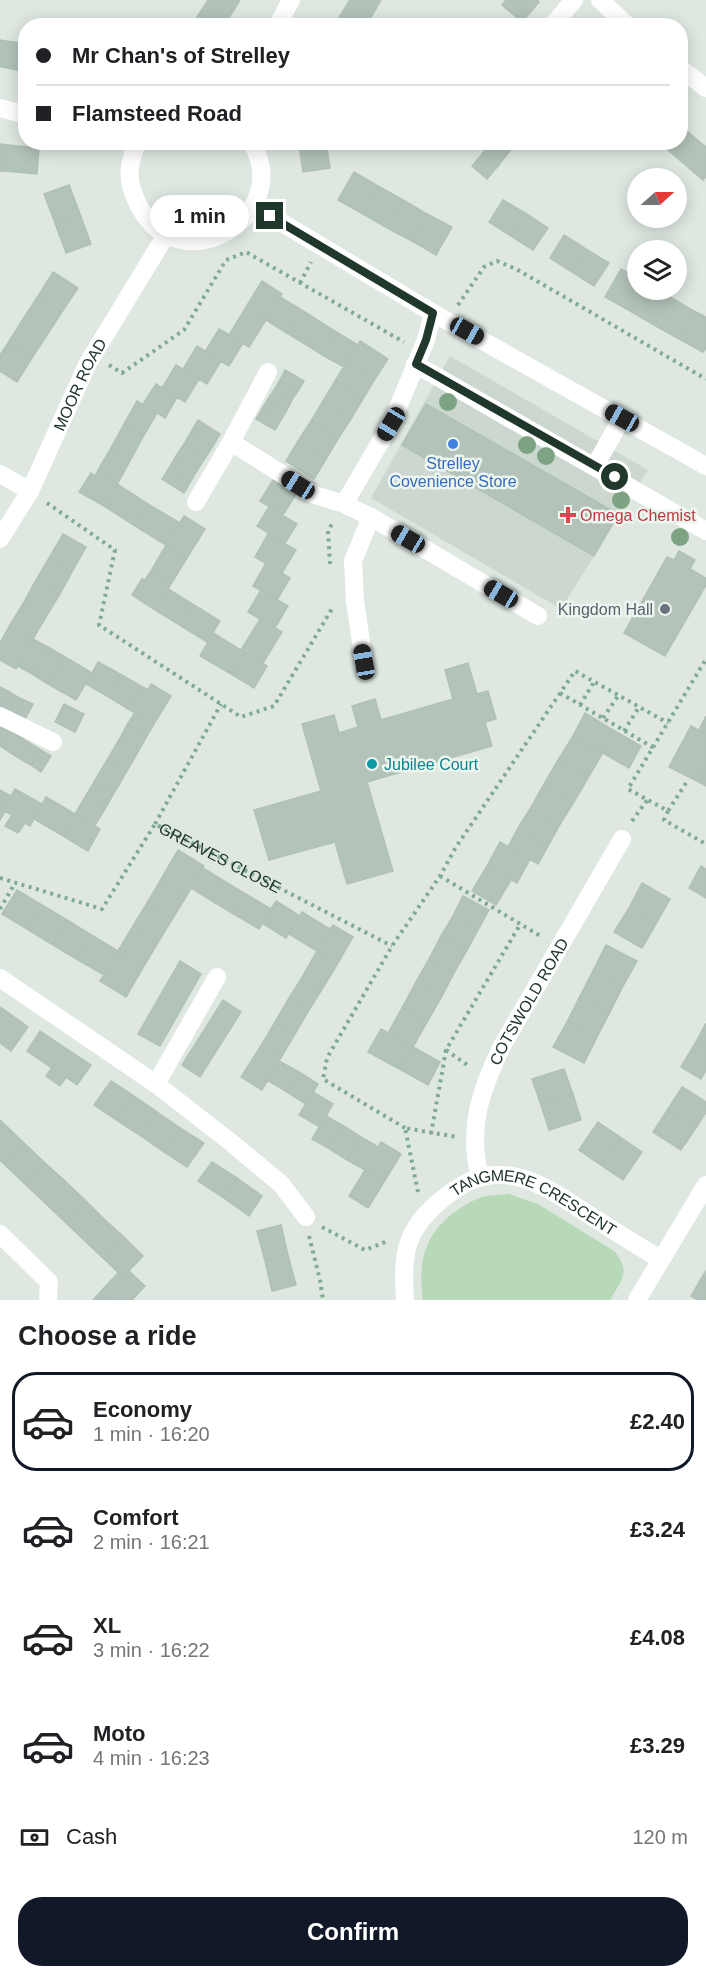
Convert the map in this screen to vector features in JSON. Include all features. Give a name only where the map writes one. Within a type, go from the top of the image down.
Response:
[{"type":"street","points":[[281,18],[291,0]]},
{"type":"street","points":[[559,18],[574,0]]},
{"type":"street","points":[[600,0],[619,18]]},
{"type":"street","points":[[688,74],[706,88]]},
{"type":"street","points":[[0,108],[18,113]]},
{"type":"street","points":[[135,150],[129,177],[130,190],[148,222],[166,235],[178,239],[201,241],[215,238],[235,228],[254,206],[260,185],[260,162],[255,150]]},
{"type":"street","points":[[254,206],[440,316],[706,466]]},
{"type":"street","name":"MOOR ROAD","points":[[0,539],[30,491],[93,356],[166,235]]},
{"type":"street","points":[[344,504],[391,424],[418,358],[440,316]]},
{"type":"street","points":[[418,358],[706,531]]},
{"type":"street","points":[[196,502],[268,372]]},
{"type":"street","points":[[595,466],[622,418]]},
{"type":"street","points":[[231,442],[315,495],[344,504],[371,517],[538,616]]},
{"type":"street","points":[[0,474],[30,491]]},
{"type":"street","points":[[364,662],[355,601],[353,561],[371,517]]},
{"type":"street","points":[[0,716],[53,742]]},
{"type":"street","name":"COTSWOLD ROAD","points":[[480,1177],[473,1139],[477,1110],[486,1078],[558,947],[622,839]]},
{"type":"street","points":[[156,1084],[217,977]]},
{"type":"street","points":[[0,978],[156,1084],[233,1144],[281,1184],[306,1217]]},
{"type":"street","name":"TANGMERE CRESCENT","points":[[405,1300],[404,1258],[412,1232],[423,1216],[459,1188],[480,1177],[494,1174],[509,1175],[535,1183],[660,1259]]},
{"type":"street","points":[[637,1300],[706,1185]]},
{"type":"street","points":[[0,1234],[50,1282],[48,1300]]},
{"type":"path","points":[[93,356],[122,373],[184,330],[226,260],[246,252],[418,358]]},
{"type":"path","points":[[440,316],[484,267],[497,261],[516,269],[706,379]]},
{"type":"path","points":[[30,491],[115,550],[99,625],[241,717],[274,706],[335,604]]},
{"type":"path","points":[[331,572],[328,531],[344,504]]},
{"type":"path","points":[[668,812],[628,789],[706,659]]},
{"type":"path","points":[[473,1139],[405,1128],[323,1078],[327,1058],[393,946],[440,876],[456,847],[575,671],[668,723]]},
{"type":"path","points":[[580,705],[594,682]]},
{"type":"path","points":[[560,693],[654,748]]},
{"type":"path","points":[[603,718],[618,696]]},
{"type":"path","points":[[155,824],[221,704]]},
{"type":"path","points":[[624,731],[639,707]]},
{"type":"path","points":[[686,783],[663,820],[706,844]]},
{"type":"path","points":[[622,839],[648,800]]},
{"type":"path","name":"GREAVES CLOSE","points":[[0,878],[102,909],[155,824],[393,946]]},
{"type":"path","points":[[440,876],[558,947]]},
{"type":"path","points":[[0,909],[15,883]]},
{"type":"path","points":[[431,1134],[446,1050],[521,923]]},
{"type":"path","points":[[446,1050],[486,1078]]},
{"type":"path","points":[[405,1128],[423,1216]]},
{"type":"path","points":[[306,1217],[365,1250],[412,1232]]},
{"type":"path","points":[[306,1217],[321,1280],[323,1300]]},
{"type":"shaded area","points":[[450,356],[648,470],[561,609],[371,498]]},
{"type":"green space","points":[[509,1194],[538,1204],[614,1251],[623,1264],[624,1270],[621,1281],[610,1300],[423,1300],[422,1263],[429,1242],[443,1222],[473,1201],[486,1196]]},
{"type":"building","points":[[208,0],[219,0],[234,10],[228,18],[197,17]]},
{"type":"building","points":[[219,0],[240,0],[234,10]]},
{"type":"building","points":[[350,0],[373,14],[371,18],[339,18]]},
{"type":"building","points":[[351,0],[381,0],[373,14]]},
{"type":"building","points":[[506,0],[537,0],[539,2],[525,18],[517,18],[502,5]]},
{"type":"building","points":[[0,40],[6,41],[2,67],[0,67]]},
{"type":"building","points":[[6,41],[18,43],[18,70],[2,67]]},
{"type":"building","points":[[688,132],[700,142],[683,163],[668,150],[688,150]]},
{"type":"building","points":[[700,142],[706,147],[706,177],[703,180],[683,163]]},
{"type":"building","points":[[0,144],[8,145],[5,171],[0,171]]},
{"type":"building","points":[[8,145],[18,146],[18,150],[39,150],[37,174],[5,171]]},
{"type":"building","points":[[300,150],[327,150],[330,168],[303,172]]},
{"type":"building","points":[[485,150],[507,150],[509,152],[498,166],[483,153]]},
{"type":"building","points":[[483,153],[498,166],[487,179],[472,166]]},
{"type":"building","points":[[354,172],[378,186],[363,214],[338,200]]},
{"type":"building","points":[[69,185],[80,214],[55,223],[44,194]]},
{"type":"building","points":[[378,186],[403,200],[387,228],[363,214]]},
{"type":"building","points":[[403,200],[427,214],[412,241],[387,228]]},
{"type":"building","points":[[503,200],[525,213],[511,236],[489,222]]},
{"type":"building","points":[[525,213],[548,228],[533,250],[511,236]]},
{"type":"building","points":[[80,214],[91,244],[66,253],[55,223]]},
{"type":"building","points":[[427,214],[452,227],[436,255],[412,241]]},
{"type":"building","points":[[564,235],[586,249],[572,272],[550,258]]},
{"type":"building","points":[[586,249],[609,263],[594,286],[572,272]]},
{"type":"building","points":[[621,269],[627,273],[627,300],[636,300],[630,311],[605,297]]},
{"type":"building","points":[[53,272],[78,288],[62,312],[38,296]]},
{"type":"building","points":[[262,281],[282,294],[266,320],[246,307]]},
{"type":"building","points":[[38,296],[62,312],[47,335],[23,319]]},
{"type":"building","points":[[280,297],[300,309],[285,332],[266,320]]},
{"type":"building","points":[[636,300],[668,300],[654,325],[630,311]]},
{"type":"building","points":[[668,300],[675,300],[694,311],[679,339],[654,325]]},
{"type":"building","points":[[246,307],[266,320],[249,347],[229,335]]},
{"type":"building","points":[[300,309],[319,321],[305,344],[285,332]]},
{"type":"building","points":[[694,311],[706,317],[706,348],[703,352],[679,339]]},
{"type":"building","points":[[23,319],[47,335],[32,358],[8,343]]},
{"type":"building","points":[[319,321],[338,333],[324,356],[305,344]]},
{"type":"building","points":[[219,329],[243,343],[229,366],[205,352]]},
{"type":"building","points":[[338,333],[358,345],[344,367],[324,356]]},
{"type":"building","points":[[360,341],[388,359],[375,379],[347,361]]},
{"type":"building","points":[[8,343],[32,358],[17,382],[0,371],[0,355]]},
{"type":"building","points":[[197,346],[221,361],[207,384],[183,369]]},
{"type":"building","points":[[347,361],[375,379],[363,399],[335,381]]},
{"type":"building","points":[[176,365],[199,379],[185,402],[162,388]]},
{"type":"building","points":[[285,370],[304,381],[298,391],[280,380]]},
{"type":"building","points":[[280,380],[298,391],[292,400],[274,390]]},
{"type":"building","points":[[335,381],[363,399],[351,419],[323,401]]},
{"type":"building","points":[[156,384],[177,397],[165,418],[143,404]]},
{"type":"building","points":[[274,390],[292,400],[287,410],[268,399]]},
{"type":"building","points":[[268,399],[287,410],[281,420],[262,409]]},
{"type":"building","points":[[137,401],[157,413],[144,435],[124,424]]},
{"type":"building","points":[[323,401],[351,419],[338,439],[311,421]]},
{"type":"building","points":[[426,404],[618,514],[594,556],[402,445]]},
{"type":"building","points":[[262,409],[281,420],[275,430],[256,419]]},
{"type":"building","points":[[198,420],[220,434],[213,446],[191,432]]},
{"type":"building","points":[[311,421],[338,439],[326,459],[298,441]]},
{"type":"building","points":[[124,424],[144,435],[131,459],[111,448]]},
{"type":"building","points":[[191,432],[213,446],[206,457],[184,444]]},
{"type":"building","points":[[298,441],[326,459],[314,479],[286,461]]},
{"type":"building","points":[[184,444],[206,457],[198,469],[176,456]]},
{"type":"building","points":[[111,448],[131,459],[119,481],[98,470]]},
{"type":"building","points":[[176,456],[198,469],[191,481],[169,468]]},
{"type":"building","points":[[169,468],[191,481],[184,493],[162,479]]},
{"type":"building","points":[[98,470],[119,481],[104,506],[79,492],[91,473],[95,476]]},
{"type":"building","points":[[273,480],[296,494],[283,515],[260,501]]},
{"type":"building","points":[[117,484],[148,504],[135,526],[104,506]]},
{"type":"building","points":[[148,504],[180,523],[166,545],[135,526]]},
{"type":"building","points":[[269,507],[297,524],[285,543],[257,526]]},
{"type":"building","points":[[184,516],[205,529],[187,558],[166,545]]},
{"type":"building","points":[[63,534],[86,547],[72,572],[49,558]]},
{"type":"building","points":[[268,534],[296,550],[282,573],[255,557]]},
{"type":"building","points":[[166,545],[187,558],[171,584],[151,571]]},
{"type":"building","name":"Kingdom Hall","points":[[679,551],[695,560],[690,569],[706,578],[706,585],[665,656],[624,633],[667,557],[674,560]]},
{"type":"building","points":[[49,558],[72,572],[60,594],[36,580]]},
{"type":"building","points":[[266,563],[290,578],[277,600],[253,586]]},
{"type":"building","points":[[151,571],[171,584],[155,610],[132,595],[142,579],[145,580]]},
{"type":"building","points":[[36,580],[60,594],[47,615],[24,602]]},
{"type":"building","points":[[168,589],[194,605],[181,626],[155,610]]},
{"type":"building","points":[[261,590],[288,606],[275,628],[248,612]]},
{"type":"building","points":[[24,602],[47,615],[33,639],[10,625]]},
{"type":"building","points":[[194,605],[220,621],[207,642],[181,626]]},
{"type":"building","points":[[260,619],[282,632],[263,663],[241,650]]},
{"type":"building","points":[[10,625],[33,639],[16,669],[0,660],[0,643]]},
{"type":"building","points":[[213,633],[244,652],[231,674],[200,656]]},
{"type":"building","points":[[33,639],[48,647],[32,674],[18,666]]},
{"type":"building","points":[[48,647],[65,657],[48,684],[32,674]]},
{"type":"building","points":[[244,652],[267,666],[254,688],[231,674]]},
{"type":"building","points":[[65,657],[92,673],[76,700],[48,684]]},
{"type":"building","points":[[98,662],[120,674],[107,696],[86,684]]},
{"type":"building","name":"Jubilee Court","points":[[468,663],[477,694],[488,691],[496,719],[485,722],[492,746],[367,782],[393,871],[347,884],[335,842],[269,860],[254,810],[321,791],[302,724],[334,715],[339,733],[358,727],[352,706],[375,699],[381,720],[453,699],[445,670]]},
{"type":"building","points":[[120,674],[141,686],[128,709],[107,696]]},
{"type":"building","points":[[151,684],[171,696],[154,724],[128,709],[141,686],[148,690]]},
{"type":"building","points":[[0,687],[8,691],[0,706]]},
{"type":"building","points":[[8,691],[16,696],[6,714],[0,711],[0,706]]},
{"type":"building","points":[[16,696],[24,700],[14,719],[6,714]]},
{"type":"building","points":[[24,700],[33,704],[23,723],[14,719]]},
{"type":"building","points":[[64,704],[84,714],[75,732],[55,722]]},
{"type":"building","points":[[135,712],[154,724],[147,736],[127,725]]},
{"type":"building","points":[[585,713],[613,730],[601,752],[573,736]]},
{"type":"building","points":[[706,716],[706,734],[699,730]]},
{"type":"building","points":[[127,725],[147,736],[139,750],[120,738]]},
{"type":"building","points":[[2,726],[12,732],[2,747],[0,746],[0,729]]},
{"type":"building","points":[[691,726],[706,734],[706,759],[695,780],[669,767]]},
{"type":"building","points":[[613,730],[641,746],[629,768],[601,752]]},
{"type":"building","points":[[12,732],[22,738],[12,754],[2,747]]},
{"type":"building","points":[[573,736],[602,754],[588,778],[558,760]]},
{"type":"building","points":[[22,738],[31,744],[22,760],[12,754]]},
{"type":"building","points":[[120,738],[139,750],[127,771],[107,760]]},
{"type":"building","points":[[31,744],[41,750],[31,765],[22,760]]},
{"type":"building","points":[[41,750],[51,756],[41,772],[31,765]]},
{"type":"building","points":[[706,759],[706,786],[695,780]]},
{"type":"building","points":[[107,760],[127,771],[114,793],[94,782]]},
{"type":"building","points":[[558,760],[588,778],[574,802],[544,784]]},
{"type":"building","points":[[94,782],[114,793],[105,809],[85,797]]},
{"type":"building","points":[[544,784],[574,802],[559,826],[530,809]]},
{"type":"building","points":[[15,789],[42,804],[30,826],[25,823],[18,833],[5,826],[12,815],[3,810]]},
{"type":"building","points":[[0,790],[11,796],[0,820]]},
{"type":"building","points":[[46,797],[75,814],[63,836],[34,819]]},
{"type":"building","points":[[85,797],[105,809],[95,825],[75,814]]},
{"type":"building","points":[[530,809],[559,826],[548,846],[518,828]]},
{"type":"building","points":[[75,814],[100,829],[88,851],[63,836]]},
{"type":"building","points":[[518,828],[548,846],[538,864],[508,847]]},
{"type":"building","points":[[500,842],[530,859],[517,883],[487,866]]},
{"type":"building","points":[[178,850],[204,866],[186,897],[160,881]]},
{"type":"building","points":[[487,866],[511,880],[496,905],[472,891]]},
{"type":"building","points":[[701,866],[706,869],[706,898],[689,888]]},
{"type":"building","points":[[203,868],[224,881],[212,901],[191,888]]},
{"type":"building","points":[[160,881],[186,897],[173,918],[147,903]]},
{"type":"building","points":[[224,881],[244,893],[232,913],[212,901]]},
{"type":"building","points":[[642,883],[670,899],[656,924],[629,908]]},
{"type":"building","points":[[17,890],[42,905],[27,929],[2,914]]},
{"type":"building","points":[[244,893],[271,909],[259,929],[232,913]]},
{"type":"building","points":[[463,896],[489,910],[478,930],[453,916]]},
{"type":"building","points":[[276,901],[300,916],[286,938],[262,923]]},
{"type":"building","points":[[147,903],[173,918],[159,941],[133,926]]},
{"type":"building","points":[[42,905],[67,920],[53,945],[27,929]]},
{"type":"building","points":[[629,908],[656,924],[642,948],[614,932]]},
{"type":"building","points":[[302,912],[330,929],[317,951],[289,934]]},
{"type":"building","points":[[453,916],[478,930],[467,950],[441,936]]},
{"type":"building","points":[[67,920],[93,936],[78,960],[53,945]]},
{"type":"building","points":[[333,925],[353,937],[350,942],[330,929]]},
{"type":"building","points":[[133,926],[159,941],[144,966],[118,951]]},
{"type":"building","points":[[330,929],[350,942],[338,963],[317,951]]},
{"type":"building","points":[[93,936],[118,951],[104,975],[78,960]]},
{"type":"building","points":[[441,936],[467,950],[454,973],[429,959]]},
{"type":"building","points":[[606,945],[637,961],[623,986],[593,971]]},
{"type":"building","points":[[118,951],[144,966],[126,997],[100,981]]},
{"type":"building","points":[[317,951],[338,963],[321,991],[301,979]]},
{"type":"building","points":[[429,959],[454,973],[442,996],[416,982]]},
{"type":"building","points":[[180,961],[201,974],[160,1046],[138,1034]]},
{"type":"building","points":[[593,971],[623,986],[610,1012],[580,996]]},
{"type":"building","points":[[301,979],[321,991],[309,1010],[289,998]]},
{"type":"building","points":[[416,982],[442,996],[427,1022],[402,1008]]},
{"type":"building","points":[[580,996],[610,1012],[597,1037],[567,1022]]},
{"type":"building","points":[[289,998],[309,1010],[295,1034],[275,1022]]},
{"type":"building","points":[[223,1000],[241,1012],[200,1077],[182,1065]]},
{"type":"building","points":[[0,1007],[6,1011],[0,1019]]},
{"type":"building","points":[[402,1008],[427,1022],[413,1047],[388,1033]]},
{"type":"building","points":[[6,1011],[28,1027],[11,1051],[0,1043],[0,1019]]},
{"type":"building","points":[[275,1022],[295,1034],[282,1056],[262,1044]]},
{"type":"building","points":[[567,1022],[597,1037],[584,1063],[553,1047]]},
{"type":"building","points":[[706,1023],[706,1045],[697,1040]]},
{"type":"building","points":[[381,1029],[413,1047],[401,1070],[368,1052]]},
{"type":"building","points":[[40,1031],[65,1048],[52,1068],[27,1051]]},
{"type":"building","points":[[697,1040],[706,1045],[706,1070],[701,1079],[681,1067]]},
{"type":"building","points":[[262,1044],[282,1056],[262,1090],[241,1077]]},
{"type":"building","points":[[413,1047],[440,1062],[428,1085],[401,1070]]},
{"type":"building","points":[[65,1048],[91,1065],[77,1085],[66,1077],[60,1086],[46,1076]]},
{"type":"building","points":[[279,1061],[299,1072],[287,1092],[267,1080]]},
{"type":"building","points":[[564,1069],[573,1094],[541,1105],[532,1079]]},
{"type":"building","points":[[299,1072],[318,1084],[306,1104],[287,1092]]},
{"type":"building","points":[[111,1081],[134,1096],[118,1121],[94,1105]]},
{"type":"building","points":[[682,1087],[706,1102],[706,1112],[696,1128],[668,1109]]},
{"type":"building","points":[[313,1092],[333,1104],[320,1127],[299,1115]]},
{"type":"building","points":[[573,1094],[581,1120],[549,1130],[541,1105]]},
{"type":"building","points":[[134,1096],[157,1112],[141,1136],[118,1121]]},
{"type":"building","points":[[668,1109],[696,1128],[681,1150],[653,1132]]},
{"type":"building","points":[[157,1112],[180,1128],[164,1152],[141,1136]]},
{"type":"building","points":[[326,1116],[342,1125],[328,1148],[312,1139]]},
{"type":"building","points":[[0,1120],[24,1143],[4,1164],[0,1160]]},
{"type":"building","points":[[598,1122],[620,1137],[601,1165],[579,1150]]},
{"type":"building","points":[[342,1125],[361,1137],[347,1160],[328,1148]]},
{"type":"building","points":[[180,1128],[204,1143],[187,1167],[164,1152]]},
{"type":"building","points":[[361,1137],[378,1147],[365,1170],[347,1160]]},
{"type":"building","points":[[620,1137],[642,1152],[623,1180],[601,1165]]},
{"type":"building","points":[[381,1142],[401,1154],[384,1182],[365,1170]]},
{"type":"building","points":[[24,1143],[44,1162],[24,1183],[4,1164]]},
{"type":"building","points":[[44,1162],[65,1181],[44,1202],[24,1183]]},
{"type":"building","points":[[212,1162],[237,1178],[224,1198],[198,1181]]},
{"type":"building","points":[[365,1170],[384,1182],[368,1208],[349,1196]]},
{"type":"building","points":[[237,1178],[262,1196],[249,1216],[224,1198]]},
{"type":"building","points":[[65,1181],[85,1200],[65,1222],[44,1202]]},
{"type":"building","points":[[85,1200],[105,1220],[85,1241],[65,1222]]},
{"type":"building","points":[[105,1220],[124,1237],[103,1258],[85,1241]]},
{"type":"building","points":[[281,1225],[288,1255],[265,1261],[257,1231]]},
{"type":"building","points":[[124,1237],[143,1256],[123,1277],[103,1258]]},
{"type":"building","points":[[288,1255],[296,1285],[272,1291],[265,1261]]},
{"type":"building","points":[[129,1271],[145,1286],[132,1300],[113,1300],[102,1290],[119,1272],[123,1277]]},
{"type":"building","points":[[705,1272],[706,1300],[698,1300],[691,1296]]},
{"type":"building","points":[[102,1290],[113,1300],[93,1300]]},
{"type":"place","name":"Strelley Covenience Store","points":[[453,444]]},
{"type":"place","name":"Omega Chemist","points":[[568,515]]},
{"type":"place","name":"Kingdom Hall","points":[[665,609]]},
{"type":"place","name":"Jubilee Court","points":[[372,764]]},
{"type":"route","points":[[270,216],[433,313],[426,340],[416,364],[615,477]]}]
